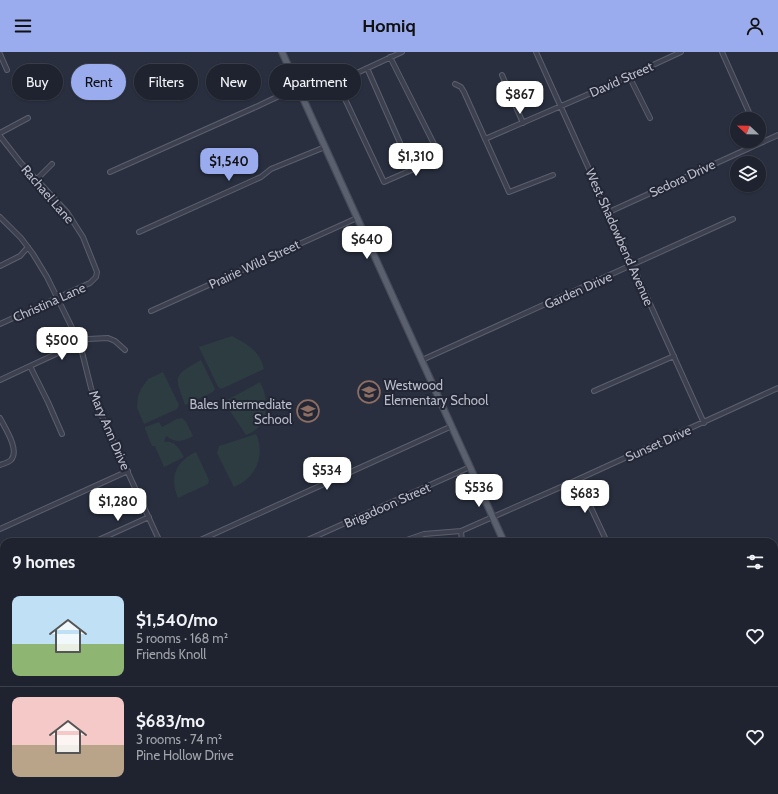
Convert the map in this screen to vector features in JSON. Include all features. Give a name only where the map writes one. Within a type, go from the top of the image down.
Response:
[{"type":"main road","points":[[282,52],[288,64]]},
{"type":"main road","points":[[304,100],[502,538]]},
{"type":"street","points":[[361,71],[402,52]]},
{"type":"street","name":"West Shadowbend Avenue","points":[[536,52],[704,423]]},
{"type":"street","name":"David Street","points":[[485,139],[681,52]]},
{"type":"street","points":[[722,52],[749,112]]},
{"type":"street","points":[[0,54],[7,70]]},
{"type":"street","points":[[345,100],[384,182],[438,158],[434,144],[390,57]]},
{"type":"street","points":[[367,68],[412,170]]},
{"type":"street","points":[[502,75],[523,123]]},
{"type":"street","points":[[629,76],[650,118]]},
{"type":"street","points":[[455,84],[461,87],[464,92],[509,192],[552,175]]},
{"type":"street","points":[[110,172],[270,100]]},
{"type":"street","points":[[0,133],[28,118]]},
{"type":"street","name":"Sedora Drive","points":[[766,141],[778,135]]},
{"type":"street","name":"Rachael Lane","points":[[0,136],[21,163],[67,212],[83,237],[97,272],[96,277]]},
{"type":"street","points":[[139,232],[261,177],[271,169],[325,146]]},
{"type":"street","name":"Sedora Drive","points":[[609,212],[750,148]]},
{"type":"street","points":[[37,179],[52,164]]},
{"type":"street","name":"Mary Ann Drive","points":[[0,217],[28,247],[47,277],[56,298],[80,344],[91,388],[99,410],[158,538]]},
{"type":"street","name":"Prairie Wild Street","points":[[151,311],[357,218]]},
{"type":"street","name":"Garden Drive","points":[[422,360],[733,219]]},
{"type":"street","points":[[0,266],[20,256],[28,247]]},
{"type":"street","name":"Christina Lane","points":[[0,324],[90,284],[96,277]]},
{"type":"street","points":[[0,380],[88,339],[108,338],[115,341],[125,350]]},
{"type":"street","points":[[594,391],[674,356]]},
{"type":"street","points":[[30,366],[62,434]]},
{"type":"street","name":"Sunset Drive","points":[[412,538],[424,534],[461,531],[493,518],[778,389]]},
{"type":"street","points":[[0,418],[13,445],[14,454],[11,460],[0,465]]},
{"type":"street","points":[[205,538],[452,426]]},
{"type":"street","name":"Brigadoon Street","points":[[312,538],[470,467]]},
{"type":"street","points":[[0,529],[128,471]]},
{"type":"street","points":[[578,480],[605,538]]},
{"type":"street","points":[[103,538],[149,517]]},
{"type":"street","points":[[461,531],[462,538]]},
{"type":"shaded area","points":[[232,336],[248,345],[256,353],[264,369],[221,389],[218,387],[199,347]]},
{"type":"shaded area","points":[[201,360],[215,389],[213,392],[185,405],[179,388],[178,377],[185,370]]},
{"type":"shaded area","points":[[163,372],[179,405],[177,409],[144,424],[137,408],[138,396],[148,379]]},
{"type":"shaded area","points":[[260,382],[265,397],[265,412],[259,426],[254,431],[246,435],[226,405],[227,400]]},
{"type":"shaded area","points":[[182,418],[186,422],[193,436],[186,440],[176,441],[166,436],[164,442],[174,443],[184,457],[164,467],[155,446],[152,446],[145,427],[159,422],[162,427]]},
{"type":"shaded area","points":[[256,434],[260,450],[257,466],[248,478],[234,487],[217,453],[219,446]]},
{"type":"shaded area","points":[[196,452],[209,480],[208,484],[178,498],[174,483],[176,470],[183,460]]},
{"type":"place","name":"Westwood Elementary School","points":[[369,392]]},
{"type":"place","name":"Bales Intermediate School","points":[[308,411]]}]
